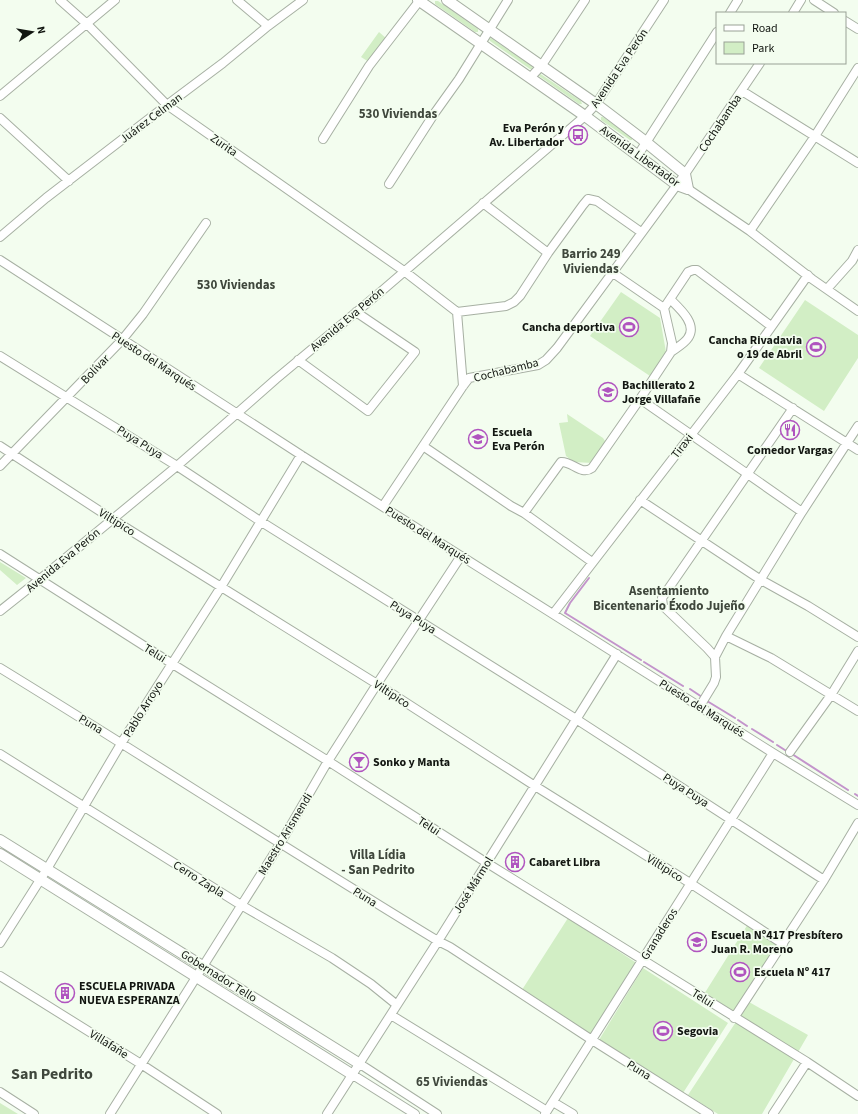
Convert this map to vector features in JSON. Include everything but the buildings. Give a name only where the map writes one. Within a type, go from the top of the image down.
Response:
[{"type":"street","name":"Zurita","points":[[60,0],[87,24],[167,105],[404,272],[457,312]]},
{"type":"street","points":[[0,96],[115,0]]},
{"type":"street","points":[[237,0],[268,26]]},
{"type":"street","name":"Juárez Celman","points":[[0,237],[69,181],[303,0]]},
{"type":"street","points":[[323,139],[369,66],[419,0]]},
{"type":"street","name":"Avenida Libertador","points":[[419,0],[585,116],[677,185],[688,188],[685,174],[646,142],[542,65],[447,0]]},
{"type":"street","points":[[389,184],[434,114],[459,79],[508,0]]},
{"type":"street","points":[[530,78],[542,65],[585,0]]},
{"type":"street","name":"Avenida Eva Perón","points":[[0,611],[177,466],[298,360],[404,272],[585,116],[596,104],[664,0]]},
{"type":"street","points":[[731,12],[738,0]]},
{"type":"street","points":[[794,12],[801,0]]},
{"type":"street","points":[[814,0],[832,12]]},
{"type":"street","points":[[846,22],[858,29]]},
{"type":"street","points":[[638,155],[716,34]]},
{"type":"street","name":"Cochabamba","points":[[383,506],[422,446],[470,378],[538,365],[546,360],[557,348],[685,174],[759,64]]},
{"type":"street","points":[[750,231],[858,68]]},
{"type":"street","points":[[742,91],[858,163]]},
{"type":"street","points":[[0,118],[69,181]]},
{"type":"street","points":[[688,188],[750,231],[858,311]]},
{"type":"street","points":[[463,386],[457,312],[506,306],[514,302],[520,296],[548,253],[588,199],[597,201],[641,232]]},
{"type":"street","points":[[483,203],[548,253]]},
{"type":"street","name":"Bolívar","points":[[0,466],[122,340],[143,314],[206,223]]},
{"type":"street","points":[[827,289],[855,262],[858,250]]},
{"type":"street","name":"Puesto del Marqués","points":[[0,260],[236,414],[773,753],[858,805]]},
{"type":"street","points":[[664,308],[688,272],[697,270],[771,326]]},
{"type":"street","points":[[613,273],[664,308],[672,343],[671,352]]},
{"type":"street","name":"Tiraxi","points":[[553,614],[738,374],[808,275]]},
{"type":"street","points":[[524,513],[561,462],[566,462],[582,471],[588,471],[592,468],[671,352],[688,339],[691,332],[691,325],[686,315],[670,299]]},
{"type":"street","points":[[298,360],[368,411],[415,352],[356,312]]},
{"type":"street","name":"Puya Puya","points":[[0,356],[177,466],[260,521],[576,719],[824,880]]},
{"type":"street","points":[[738,374],[848,442],[858,450]]},
{"type":"street","points":[[640,399],[690,436],[802,512]]},
{"type":"street","points":[[700,706],[716,677],[714,658],[708,648],[663,606],[662,598],[793,408]]},
{"type":"street","points":[[714,658],[802,512],[858,426]]},
{"type":"street","name":"Viltipico","points":[[0,446],[112,519],[377,684],[783,944]]},
{"type":"street","points":[[422,446],[511,506],[524,513],[592,562]]},
{"type":"street","name":"Pablo Arroyo","points":[[0,943],[47,869],[122,742],[171,663],[221,587],[301,455]]},
{"type":"street","points":[[640,500],[761,580],[808,606],[858,637]]},
{"type":"street","name":"Telui","points":[[0,554],[858,1096]]},
{"type":"street","name":"Maestro Arismendi","points":[[110,1114],[280,844],[328,761],[461,556]]},
{"type":"street","points":[[726,636],[771,658],[858,711]]},
{"type":"street","points":[[790,752],[831,695],[858,651]]},
{"type":"street","name":"José Mármol","points":[[327,1114],[438,941],[617,654]]},
{"type":"street","name":"Puna","points":[[0,668],[122,742],[280,844],[450,947],[592,1040],[709,1114]]},
{"type":"street","name":"Granaderos","points":[[546,1113],[773,753]]},
{"type":"street","name":"Cerro Zapla","points":[[0,754],[241,905],[332,958],[371,984],[397,1005]]},
{"type":"street","points":[[734,1018],[824,880],[858,823]]},
{"type":"street","name":"Gobernador Tello","points":[[0,840],[360,1064],[437,1114]]},
{"type":"street","name":"Gobernador Tello","points":[[0,854],[414,1114]]},
{"type":"street","name":"Villafañe","points":[[0,976],[141,1064],[217,1114]]},
{"type":"street","points":[[391,1015],[546,1113]]},
{"type":"street","points":[[773,1114],[806,1062]]},
{"type":"street","points":[[0,1092],[34,1114]]},
{"type":"street","points":[[553,1102],[573,1114]]},
{"type":"green space","points":[[435,1],[438,1],[478,29],[478,32],[475,32],[435,4]]},
{"type":"green space","points":[[379,32],[387,39],[369,62],[361,57]]},
{"type":"green space","points":[[491,38],[532,66],[533,69],[530,69],[490,41],[489,39]]},
{"type":"green space","points":[[539,73],[581,101],[582,104],[579,104],[539,76]]},
{"type":"green space","points":[[601,117],[632,137],[632,140],[601,120]]},
{"type":"green space","name":"Cancha deportiva","points":[[621,292],[660,318],[666,352],[650,376],[590,336]]},
{"type":"green space","name":"Cancha Rivadavia o 19 de Abril","points":[[805,300],[858,335],[858,358],[824,411],[759,368]]},
{"type":"green space","points":[[567,414],[603,438],[607,444],[593,463],[573,462],[566,456],[559,423],[568,422]]},
{"type":"green space","points":[[0,562],[26,578],[17,585],[0,570]]},
{"type":"green space","points":[[568,918],[638,964],[592,1036],[520,993]]},
{"type":"green space","name":"Escuela Nº 417","points":[[748,924],[780,945],[732,1018],[701,999]]},
{"type":"green space","name":"Segovia","points":[[643,968],[728,1023],[683,1093],[599,1040]]},
{"type":"green space","name":"Segovia","points":[[749,1002],[808,1035],[762,1114],[718,1114],[688,1095]]},
{"type":"green space","points":[[0,1103],[18,1114],[0,1114]]},
{"type":"waterway","points":[[589,578],[570,603],[565,613],[641,660]]},
{"type":"waterway","points":[[644,662],[683,686]]},
{"type":"waterway","points":[[690,689],[702,697]]},
{"type":"waterway","points":[[707,701],[735,718]]},
{"type":"waterway","points":[[738,720],[747,726]]},
{"type":"waterway","points":[[752,729],[773,742]]},
{"type":"waterway","points":[[777,745],[788,752]]},
{"type":"waterway","points":[[792,754],[848,790]]},
{"type":"place","name":"Eva Perón y Av. Libertador","points":[[578,135]]},
{"type":"place","name":"Cancha deportiva","points":[[629,327]]},
{"type":"place","name":"Cancha Rivadavia o 19 de Abril","points":[[816,347]]},
{"type":"place","name":"Bachillerato 2 Jorge Villafañe","points":[[608,392]]},
{"type":"place","name":"Comedor Vargas","points":[[790,430]]},
{"type":"place","name":"Escuela Eva Perón","points":[[478,439]]},
{"type":"place","name":"Sonko y Manta","points":[[359,762]]},
{"type":"place","name":"Cabaret Libra","points":[[515,862]]},
{"type":"place","name":"Escuela Nº417 Presbítero Juan R. Moreno","points":[[697,942]]},
{"type":"place","name":"Escuela Nº 417","points":[[740,972]]},
{"type":"place","name":"ESCUELA PRIVADA NUEVA ESPERANZA","points":[[65,993]]},
{"type":"place","name":"Segovia","points":[[663,1031]]},
{"type":"district","name":"530 Viviendas","points":[[398,113]]},
{"type":"district","name":"Barrio 249 Viviendas","points":[[591,260]]},
{"type":"district","name":"530 Viviendas","points":[[236,284]]},
{"type":"district","name":"Asentamiento Bicentenario Éxodo Jujeño","points":[[669,598]]},
{"type":"district","name":"Villa Lídia - San Pedrito","points":[[378,862]]},
{"type":"district","name":"San Pedrito","points":[[52,1073]]},
{"type":"district","name":"65 Viviendas","points":[[452,1081]]}]
